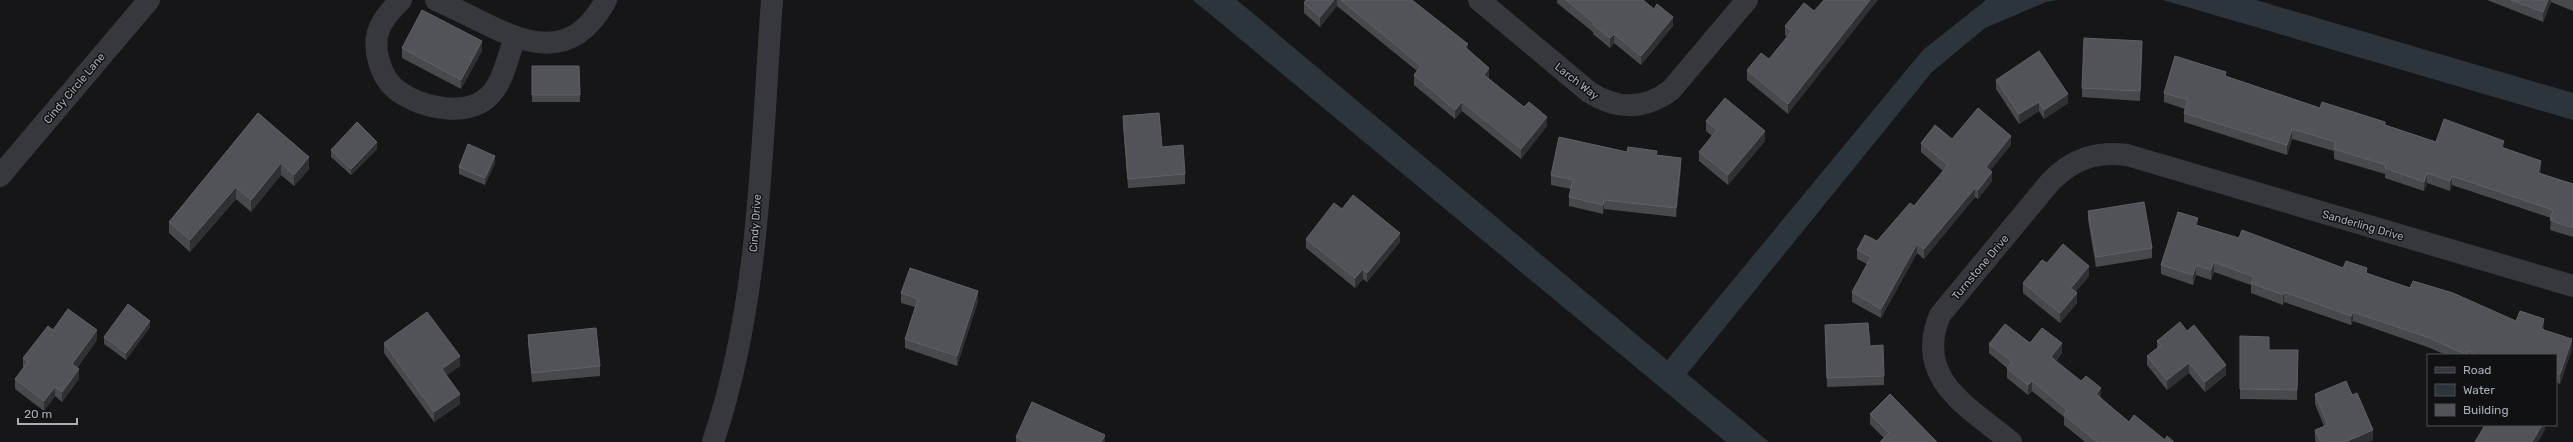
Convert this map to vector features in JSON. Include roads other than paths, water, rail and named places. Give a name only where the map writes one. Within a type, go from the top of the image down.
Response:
[{"type":"street","points":[[401,0],[389,13],[380,27],[376,43],[379,61],[387,78],[396,90],[409,97],[448,108],[473,107],[492,94],[500,81],[514,38]]},
{"type":"street","points":[[436,0],[514,38],[536,42],[574,37],[585,30],[606,0]]},
{"type":"street","name":"Cindy Drive","points":[[714,442],[738,353],[749,293],[772,0]]},
{"type":"street","name":"Larch Way","points":[[1479,0],[1589,92],[1602,100],[1630,106],[1645,104],[1671,90],[1746,0]]},
{"type":"street","name":"Cindy Circle Lane","points":[[0,176],[146,1]]},
{"type":"street","name":"Turnstone Drive","points":[[2011,442],[1955,395],[1938,373],[1932,344],[1940,315],[2061,171],[2085,157],[2099,154],[2126,155],[2154,163]]},
{"type":"street","name":"Sanderling Drive","points":[[2154,163],[2573,286]]},
{"type":"water","points":[[1193,0],[1237,0],[1667,360],[1923,50],[1986,0],[2057,0],[2046,2],[1985,28],[1932,72],[1687,374],[1769,442],[1726,442]]},
{"type":"water","points":[[2163,0],[2256,0],[2573,93],[2573,120]]}]
